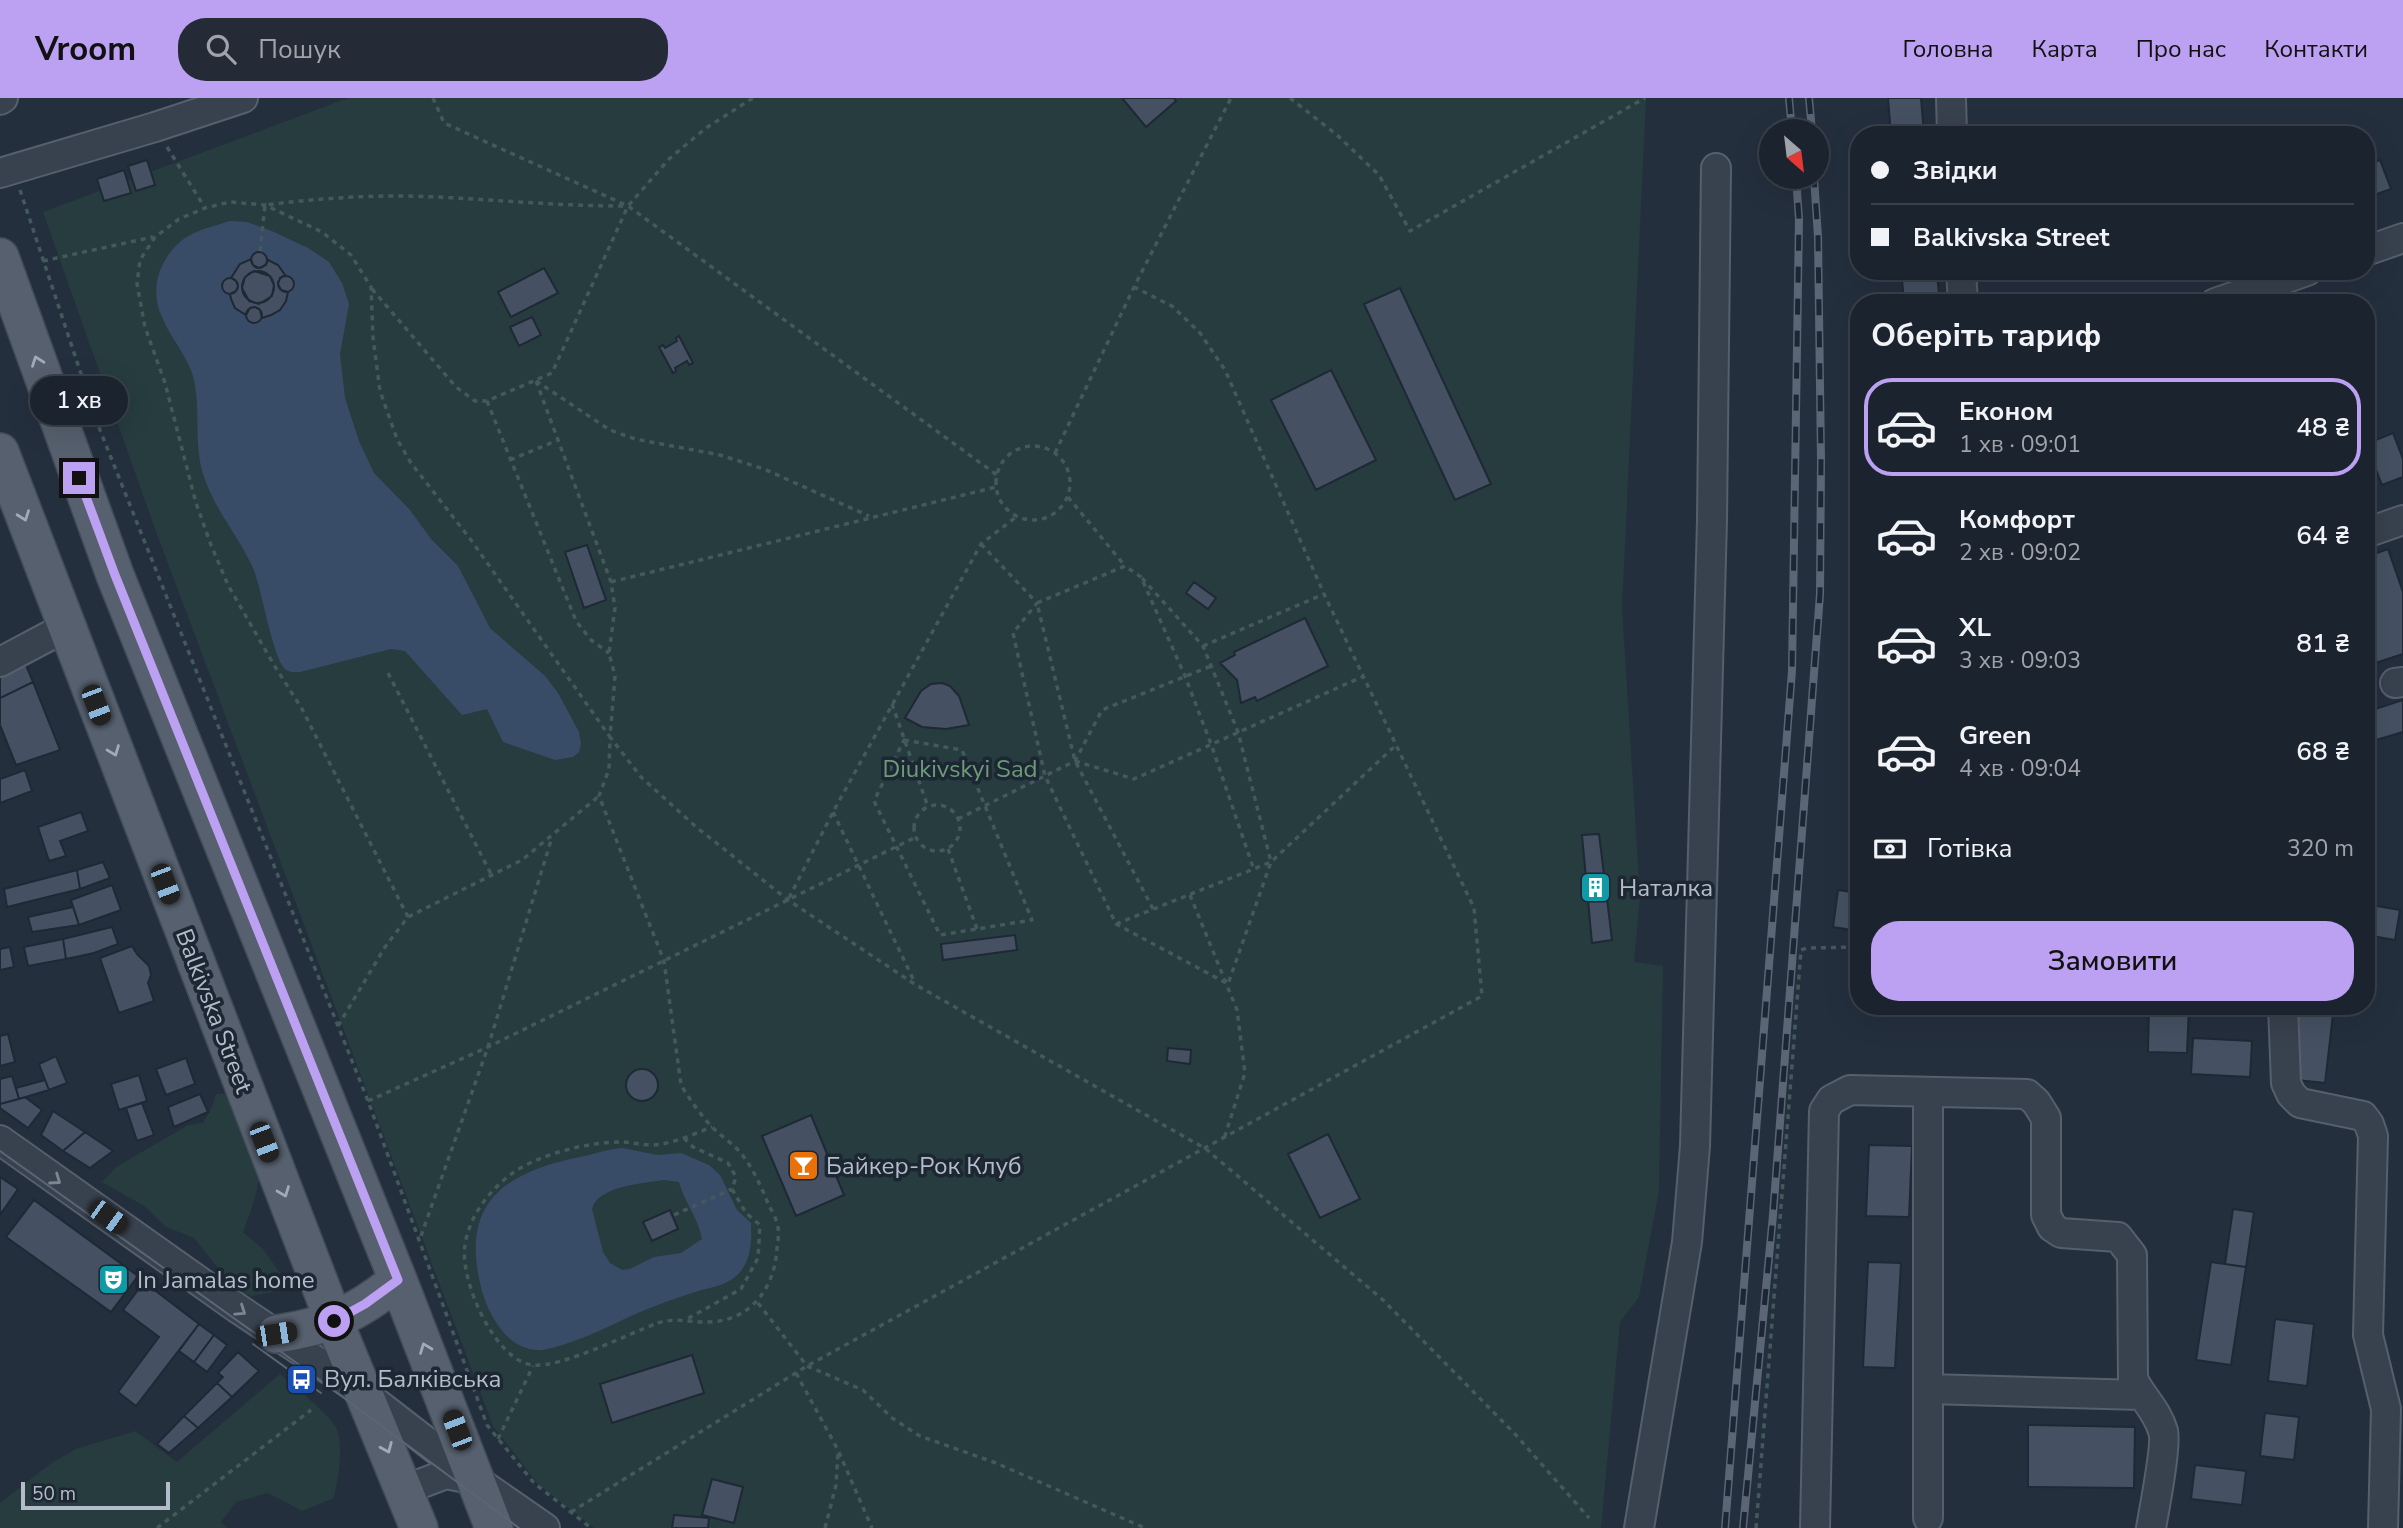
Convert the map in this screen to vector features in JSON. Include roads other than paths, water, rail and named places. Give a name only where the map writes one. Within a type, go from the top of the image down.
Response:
[{"type":"main road","points":[[0,257],[115,575],[398,1280],[494,1528]]},
{"type":"main road","name":"Balkivska Street","points":[[0,452],[361,1391],[419,1528]]},
{"type":"main road","points":[[276,1334],[334,1321],[365,1304],[398,1280]]},
{"type":"street","points":[[7,170],[243,98]]},
{"type":"street","points":[[1953,126],[1957,100]]},
{"type":"street","points":[[1639,1528],[1687,1242],[1695,1146],[1712,520],[1716,168]]},
{"type":"street","points":[[2375,248],[2403,238]]},
{"type":"street","points":[[2241,294],[2281,280]]},
{"type":"street","points":[[2375,530],[2403,520]]},
{"type":"street","points":[[0,662],[66,627]]},
{"type":"street","points":[[2283,1015],[2286,1083],[2291,1094],[2300,1103],[2362,1116],[2369,1124],[2373,1136],[2368,1335],[2386,1409],[2383,1528]]},
{"type":"street","points":[[1815,1528],[1824,1111],[1831,1100],[1850,1090],[2027,1094],[2036,1102],[2046,1118],[2046,1215],[2052,1227],[2061,1233],[2118,1237],[2132,1255],[2133,1379],[2141,1395],[2153,1408],[2164,1434],[2151,1528]]},
{"type":"street","points":[[1928,1092],[1928,1518]]},
{"type":"street","points":[[0,1140],[361,1391],[476,1480],[545,1528]]},
{"type":"street","points":[[1929,1389],[2141,1395]]},
{"type":"street","points":[[404,1490],[446,1474],[476,1480]]},
{"type":"water","points":[[230,221],[247,222],[274,232],[308,248],[329,262],[342,283],[349,304],[340,354],[345,398],[359,441],[374,473],[458,566],[490,628],[545,676],[558,693],[579,732],[581,744],[579,752],[573,757],[555,760],[503,742],[487,709],[462,715],[405,651],[391,649],[300,672],[287,670],[280,662],[253,568],[213,499],[203,474],[198,449],[197,398],[192,373],[165,324],[156,296],[158,276],[173,249],[192,234]]},
{"type":"water","points":[[617,1149],[658,1155],[681,1153],[709,1165],[720,1175],[737,1210],[751,1223],[751,1245],[744,1266],[726,1283],[658,1305],[576,1341],[544,1350],[521,1346],[508,1337],[496,1323],[482,1291],[476,1261],[476,1236],[482,1215],[493,1198],[508,1184],[528,1173],[552,1164]],"holes":[[[664,1180],[679,1182],[702,1239],[681,1253],[654,1257],[630,1269],[622,1270],[610,1263],[603,1252],[592,1209],[596,1201],[603,1195],[634,1184]]]},
{"type":"tram line","points":[[0,1151],[305,1369],[519,1528]]},
{"type":"tram line","points":[[253,1344],[321,1393]]},
{"type":"railway","points":[[1789,98],[1791,119]]},
{"type":"railway","points":[[1809,98],[1811,119]]},
{"type":"railway","points":[[1725,1528],[1792,671],[1799,219],[1797,189]]},
{"type":"railway","points":[[1743,1528],[1773,1215],[1820,594],[1821,459],[1815,189]]},
{"type":"place","name":"Наталка","points":[[1596,888]]},
{"type":"place","name":"Байкер-Рок Клуб","points":[[803,1166]]},
{"type":"place","name":"In Jamalas home","points":[[114,1280]]},
{"type":"place","name":"Вул. Балківська","points":[[301,1379]]},
{"type":"park label","name":"Diukivskyi Sad","points":[[960,769]]}]
